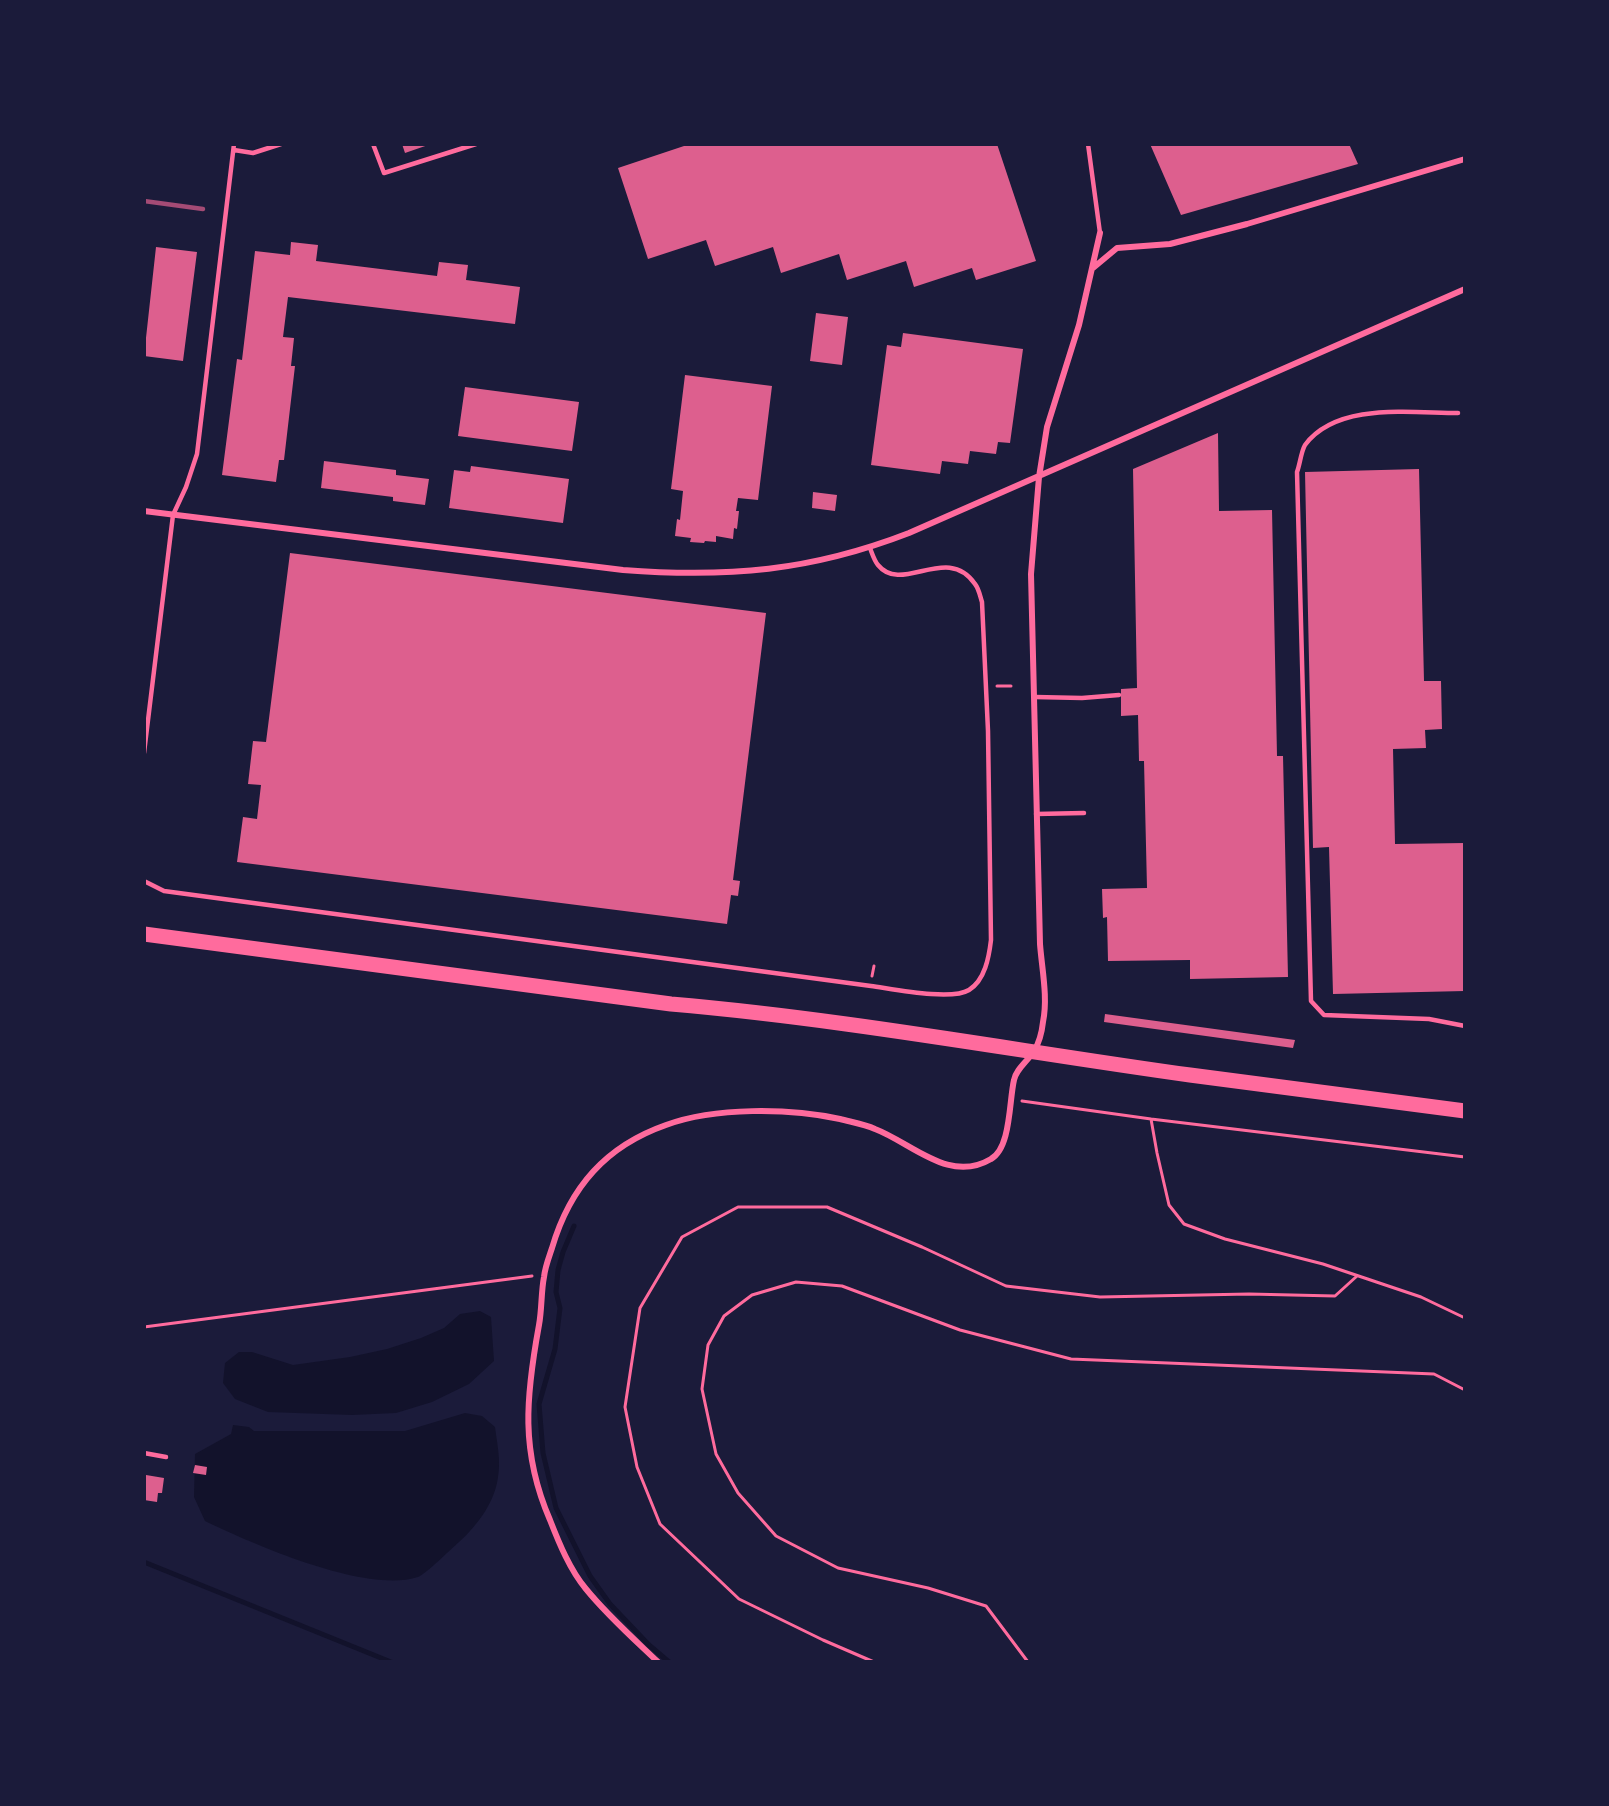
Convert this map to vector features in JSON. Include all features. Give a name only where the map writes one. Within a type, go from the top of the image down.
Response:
[{"type":"main road","points":[[144,934],[671,1005],[763,1013],[1465,1111]]},
{"type":"street","points":[[1092,268],[1117,248],[1170,244],[1225,230],[1465,159]]},
{"type":"street","points":[[658,1662],[585,1588],[566,1555],[540,1494],[527,1436],[530,1374],[540,1320],[544,1274],[559,1225],[582,1184],[604,1159],[634,1138],[669,1124],[707,1115],[755,1112],[839,1119],[875,1129],[945,1166],[970,1167],[994,1158],[1003,1143],[1014,1076],[1035,1050],[1043,1023],[1045,998],[1040,944],[1031,574],[1039,477],[1047,427],[1079,325],[1100,233]]},
{"type":"street","points":[[144,511],[611,569],[663,573],[727,573],[808,564],[870,548],[1039,477],[1465,289]]},
{"type":"lane","points":[[144,753],[172,515],[186,487],[197,454],[234,147],[253,153],[281,144]]},
{"type":"lane","points":[[374,144],[384,173],[476,144]]},
{"type":"lane","points":[[1088,144],[1100,233]]},
{"type":"lane","points":[[1458,413],[1365,413],[1329,424],[1305,446],[1297,472],[1311,1001],[1324,1015],[1429,1019],[1465,1026]]},
{"type":"lane","points":[[144,881],[164,891],[871,986],[956,995],[970,990],[981,977],[988,962],[992,940],[988,731],[982,602],[975,584],[964,574],[949,566],[898,576],[886,573],[878,565],[870,548]]},
{"type":"lane","points":[[1035,697],[1082,698],[1119,695]]},
{"type":"lane","points":[[1036,814],[1084,813]]},
{"type":"lane","points":[[144,1453],[166,1457]]},
{"type":"path","points":[[997,686],[1011,686]]},
{"type":"path","points":[[1011,1100],[1465,1157]]},
{"type":"path","points":[[1151,1119],[1156,1153],[1169,1205],[1184,1224],[1225,1239],[1357,1276],[1421,1297],[1465,1318]]},
{"type":"path","points":[[874,1662],[739,1599],[660,1524],[637,1467],[625,1407],[640,1308],[682,1237],[738,1208],[827,1208],[922,1247],[1006,1286],[1100,1297],[1249,1294],[1335,1296],[1357,1276]]},
{"type":"path","points":[[144,1327],[544,1274]]},
{"type":"path","points":[[1028,1662],[986,1606],[927,1588],[838,1568],[776,1536],[738,1493],[716,1454],[702,1389],[708,1345],[724,1316],[752,1295],[796,1282],[842,1286],[960,1330],[1071,1359],[1434,1374],[1465,1390]]},
{"type":"shaded area","points":[[480,1311],[491,1317],[494,1361],[469,1384],[432,1402],[396,1413],[352,1415],[268,1412],[235,1399],[223,1383],[225,1363],[239,1352],[252,1352],[293,1365],[350,1357],[387,1349],[421,1338],[444,1328],[460,1314]]},
{"type":"shaded area","points":[[465,1413],[482,1416],[495,1427],[499,1464],[496,1486],[484,1513],[466,1536],[418,1577],[396,1580],[370,1579],[310,1564],[251,1542],[205,1521],[194,1497],[195,1454],[231,1434],[233,1425],[249,1427],[254,1431],[405,1431]]},
{"type":"building","points":[[402,144],[431,144],[405,153]]},
{"type":"building","points":[[690,144],[997,144],[1036,261],[976,280],[972,268],[914,287],[906,261],[847,280],[839,254],[781,273],[773,247],[715,266],[706,240],[648,259],[618,168]]},
{"type":"building","points":[[1150,144],[1349,144],[1358,164],[1181,215]]},
{"type":"building","points":[[291,242],[318,245],[316,261],[437,276],[439,262],[468,265],[466,280],[520,287],[515,324],[288,297],[283,337],[294,338],[291,366],[295,366],[284,460],[279,460],[276,482],[222,475],[237,359],[242,360],[255,251],[290,255]]},
{"type":"building","points":[[156,247],[197,252],[183,361],[144,356]]},
{"type":"building","points":[[816,313],[848,317],[842,365],[810,361]]},
{"type":"building","points":[[903,333],[1023,349],[1010,443],[998,442],[996,454],[970,451],[968,464],[942,461],[940,474],[871,465],[887,345],[901,347]]},
{"type":"building","points":[[685,375],[772,386],[758,500],[738,498],[737,529],[734,528],[733,539],[716,536],[716,542],[705,541],[704,543],[690,542],[691,538],[675,536],[677,519],[680,520],[683,491],[671,489]]},
{"type":"building","points":[[465,387],[579,402],[572,451],[458,436]]},
{"type":"building","points":[[1218,433],[1219,511],[1272,510],[1277,756],[1283,756],[1288,977],[1190,979],[1190,960],[1108,961],[1107,917],[1103,918],[1102,889],[1147,888],[1144,761],[1139,761],[1138,715],[1121,716],[1121,689],[1137,688],[1133,469]]},
{"type":"building","points":[[324,461],[396,470],[396,475],[429,479],[425,505],[393,501],[393,497],[321,488]]},
{"type":"building","points":[[471,466],[569,479],[563,523],[449,508],[454,470],[470,472]]},
{"type":"building","points":[[1419,469],[1424,681],[1441,681],[1442,729],[1425,730],[1426,748],[1393,749],[1395,844],[1465,843],[1465,991],[1333,994],[1329,847],[1313,848],[1305,472]]},
{"type":"building","points":[[813,492],[837,495],[835,511],[812,508]]},
{"type":"building","points":[[290,553],[766,613],[733,880],[740,881],[738,896],[731,895],[727,924],[237,862],[243,817],[257,819],[261,785],[248,784],[253,741],[266,742]]},
{"type":"building","points":[[1105,1014],[1295,1040],[1293,1048],[1104,1022]]},
{"type":"building","points":[[195,1465],[207,1467],[206,1475],[193,1473]]},
{"type":"building","points":[[146,1475],[164,1478],[162,1493],[158,1493],[157,1502],[144,1500]]},
{"type":"waterway","points":[[574,1226],[558,1270],[556,1292],[560,1308],[555,1349],[539,1404],[543,1453],[556,1508],[590,1576],[610,1604],[649,1645],[669,1662]]},
{"type":"waterway","points":[[144,1562],[391,1662]]},
{"type":"railway","points":[[144,201],[203,209]]}]
